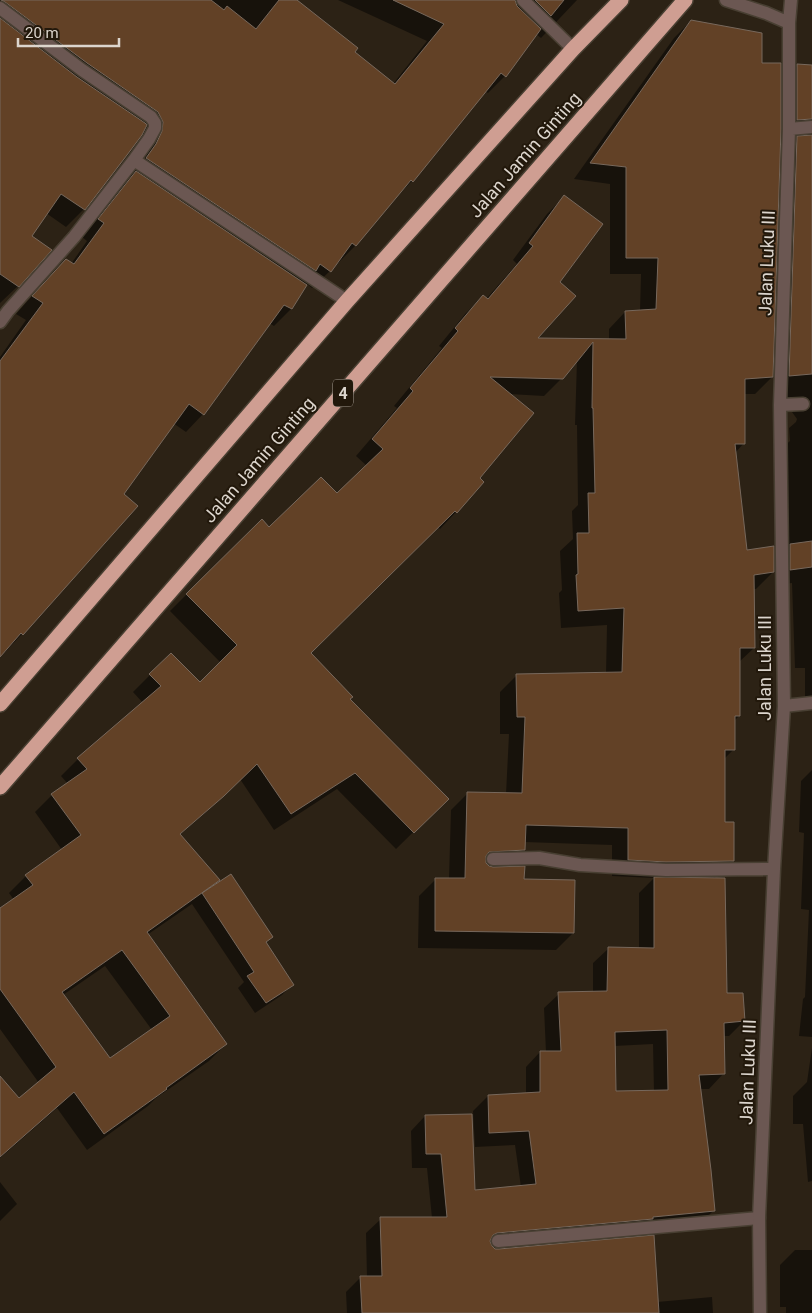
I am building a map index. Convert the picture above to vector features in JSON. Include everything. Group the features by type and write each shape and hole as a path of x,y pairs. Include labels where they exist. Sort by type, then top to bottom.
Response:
{"highway":[{"name":"Jalan Jamin Ginting","path":"0,704 347,301 573,50 621,0"},
{"name":"Jalan Jamin Ginting","path":"0,787 685,0"}],"street":[{"path":"523,0 573,50"},
{"path":"726,0 766,13 789,23"},
{"name":"Jalan Luku III","path":"760,1313 759,1218 774,869 784,706 780,406 791,0"},
{"path":"0,8 82,70 151,117 155,128 134,160 74,238 4,308 0,322"},
{"path":"789,129 812,127"},
{"path":"134,160 347,301"},
{"path":"780,406 803,404"},
{"path":"784,706 812,703"},
{"path":"493,858 539,858 580,865 666,870 774,869"},
{"path":"498,1241 759,1218"}],"building":[{"path":"1,0 211,0 224,10 227,6 256,29 279,0 297,0 358,48 355,52 395,84 444,24 393,0 515,0 517,6 541,29 506,77 501,73 413,182 411,180 356,246 352,243 331,272 320,264 316,271 146,158 162,131 163,122 158,112"},
{"path":"535,0 564,0 551,16"},
{"path":"0,18 77,77 147,125 142,135 85,210 61,194 32,236 52,250 19,287 0,274"},
{"path":"691,20 762,33 762,63 781,63 781,129 773,377 745,379 745,444 735,444 747,550 774,546 774,572 754,575 755,648 740,648 740,716 735,716 735,750 725,750 725,822 734,822 734,861 666,862 628,860 628,828 526,825 525,850 489,852 486,856 486,863 493,867 525,866 524,879 575,880 574,933 435,931 435,878 465,878 467,792 522,793 525,717 517,717 516,674 622,672 624,608 578,611 576,575 578,574 577,533 589,533 588,493 595,493 592,408 593,342 563,379 490,377 534,413 480,478 484,482 457,513 455,511 311,653 353,697 350,699 449,799 414,833 355,773 291,814 257,764 180,834 220,880 147,932 227,1044 104,1134 74,1092 0,1157 0,1076 19,1098 56,1067 0,989 0,908 33,885 25,875 81,835 51,794 87,769 77,758 161,686 149,674 171,653 200,682 237,645 186,594 262,519 269,527 321,477 337,493 383,449 372,439 413,391 410,388 458,331 455,328 483,295 488,299 533,246 529,243 564,195 603,224 560,282 576,296 538,338 626,339 625,311 656,309 658,258 626,258 626,167 590,163","holes":["122,950 170,1016 110,1058 62,992"]},
{"path":"797,64 812,65 812,119 797,120"},
{"path":"812,135 812,374 789,376 797,136"},
{"path":"136,171 307,285 292,309 284,305 204,415 189,404 124,494 138,506 23,635 21,633 0,657 0,361 43,303 32,296 66,259 74,264 104,223 98,219"},
{"path":"812,541 812,567 790,570 790,544"},
{"path":"231,874 273,937 266,942 294,985 266,1003 247,976 254,972 202,893"},
{"path":"654,877 725,878 727,993 743,993 745,1021 724,1023 725,1074 699,1075 715,1211 653,1217 653,1219 497,1233 493,1235 490,1241 495,1249 499,1249 654,1235 659,1313 362,1313 360,1276 382,1276 380,1217 447,1217 441,1154 426,1154 425,1115 472,1114 475,1190 536,1184 529,1131 489,1133 488,1095 540,1092 540,1051 561,1051 558,992 607,991 608,947 654,948","holes":["667,1030 668,1090 616,1091 615,1032"]}]}
